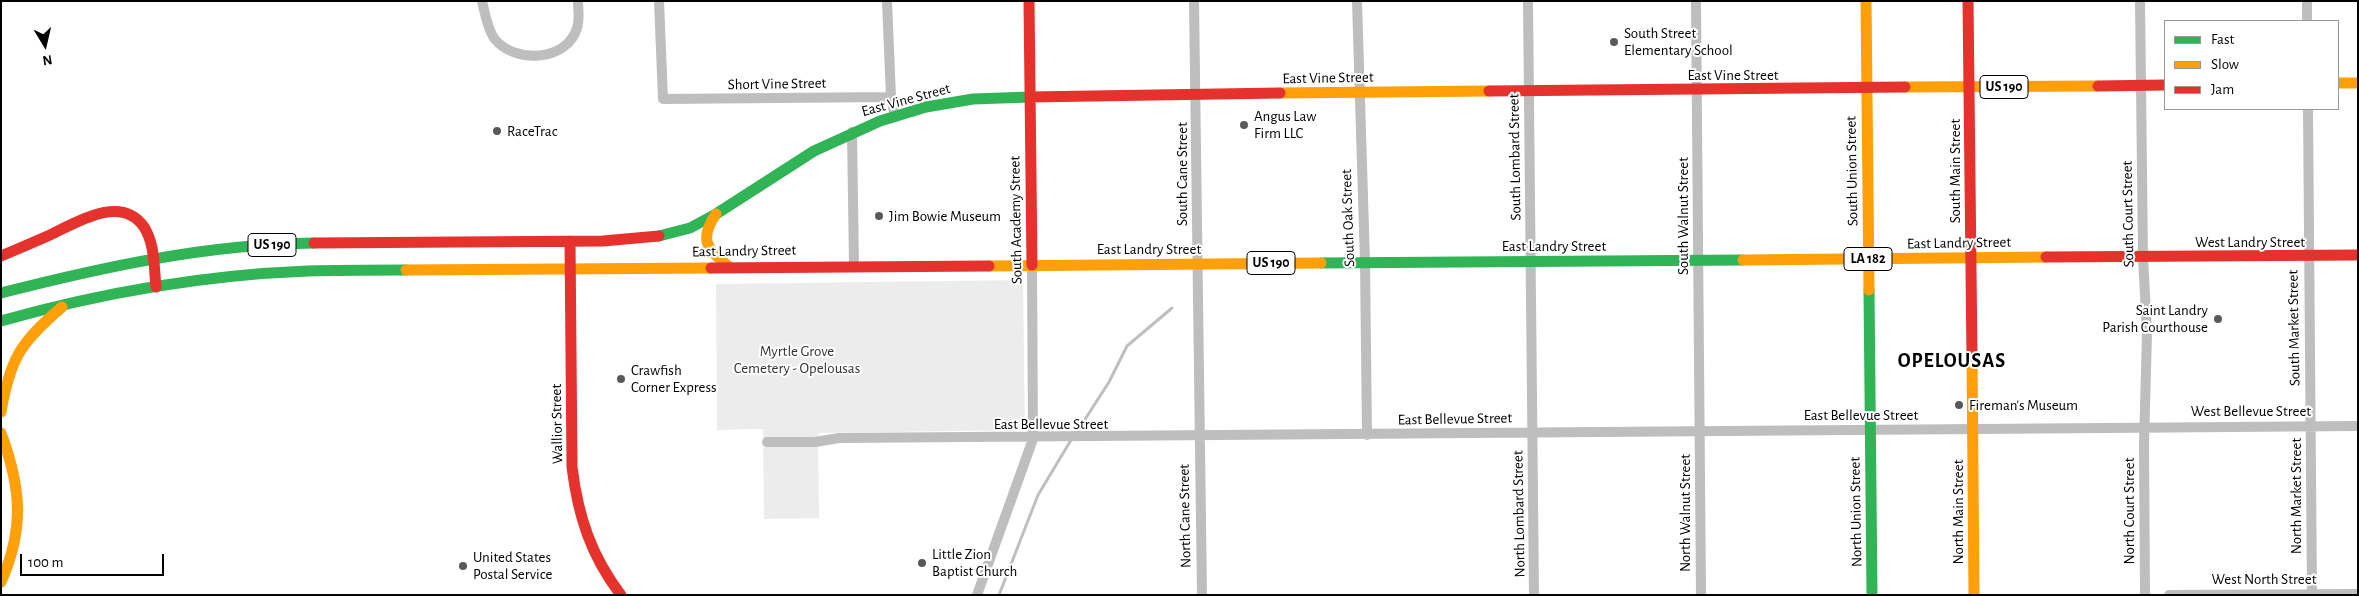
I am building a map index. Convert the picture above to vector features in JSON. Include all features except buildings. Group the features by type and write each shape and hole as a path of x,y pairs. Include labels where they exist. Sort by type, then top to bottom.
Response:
{"main road":[{"name":"South Academy Street","path":"1029,1 1032,265"},
{"name":"South Union Street","path":"1866,1 1870,430"},
{"name":"South Main Street","path":"1968,1 1973,430"},
{"path":"2339,84 2358,83"},
{"name":"East Vine Street","path":"152,259 258,246 308,243 570,241 653,238 690,228 716,214 814,151 852,132 895,117 950,102 1000,97 2141,85"},
{"name":"US 190","path":"2141,85 2164,85"},
{"path":"1,256 93,215 116,211 128,213 138,219 145,228 156,287"},
{"path":"716,214 707,226 705,240 712,253 728,266"},
{"name":"Wallior Street","path":"570,241 572,467 576,502 589,545 601,567 621,595"},
{"name":"West Landry Street","path":"2143,257 2309,257 2358,255"},
{"name":"East Landry Street","path":"156,287 258,274 308,271 728,266 2143,257"},
{"name":"US 190","path":"1,293 91,270 152,259"},
{"name":"US 190","path":"1,321 65,305 156,287"},
{"path":"1,582 14,552 20,521 18,488 3,436 1,413 10,366 20,347 37,328 65,305"},
{"name":"North Union Street","path":"1870,430 1872,595"},
{"name":"North Main Street","path":"1973,430 1974,595"}],"street":[{"path":"482,1 494,38 515,54 526,55 551,54 563,48 572,40 577,29 578,1"},
{"name":"Short Vine Street","path":"660,1 663,99 891,97"},
{"path":"887,1 891,97 895,117"},
{"name":"South Cane Street","path":"1194,1 1198,438"},
{"name":"South Oak Street","path":"1357,1 1365,262 1366,434"},
{"name":"South Lombard Street","path":"1528,1 1533,433"},
{"name":"South Walnut Street","path":"1696,1 1700,431"},
{"name":"South Court Street","path":"2140,1 2143,257 2147,333 2145,427"},
{"path":"2307,1 2307,20"},
{"name":"South Market Street","path":"2308,110 2311,426"},
{"path":"852,132 854,266"},
{"name":"South Academy Street","path":"1032,265 1033,439"},
{"name":"North Market Street","path":"2311,426 2312,594"},
{"name":"West Bellevue Street","path":"2145,427 2358,426"},
{"name":"East Bellevue Street","path":"767,442 815,442 839,438 1198,438 1366,434 2145,427"},
{"name":"North Court Street","path":"2145,427 2145,595"},
{"name":"North Walnut Street","path":"1700,431 1701,595"},
{"name":"North Lombard Street","path":"1533,433 1534,595"},
{"name":"North Cane Street","path":"1198,438 1202,595"},
{"path":"977,595 1033,439"},
{"name":"West North Street","path":"2169,595 2358,594"}],"green space":[{"name":"Myrtle Grove Cemetery - Opelousas","path":"1023,280 1025,430 818,433 819,518 764,519 763,429 717,430 716,284"}],"waterway":[{"path":"1075,435 1109,382 1127,346 1172,308"},
{"path":"999,595 1038,495 1071,440"}],"traffic: fast":[{"path":"659,236 690,228 716,214 814,151 880,121 926,107 973,99 1030,97"},
{"path":"1,293 78,274 195,252 274,244 314,243"},
{"path":"1321,263 1743,260"},
{"path":"1,321 114,294 192,281 269,273 406,270"},
{"path":"1869,290 1872,595"}],"traffic: slow":[{"path":"1866,1 1869,290"},
{"path":"2339,83 2358,83"},
{"path":"1905,87 2098,86"},
{"path":"1280,93 1489,91"},
{"path":"716,214 708,230 707,243 714,254 728,266"},
{"path":"1743,260 2046,257"},
{"path":"989,266 1321,263"},
{"path":"406,270 711,268"},
{"path":"1,412 13,364 27,341 62,307"},
{"path":"1972,358 1974,595"},
{"path":"1,433 13,471 18,508 14,544 1,582"}],"traffic: jam":[{"path":"1029,1 1032,265"},
{"path":"1968,1 1972,358"},
{"path":"2098,86 2164,85"},
{"path":"1489,91 1905,87"},
{"path":"1030,97 1280,93"},
{"path":"1,256 86,218 111,212 123,212 134,217 148,234 153,256 156,287"},
{"path":"314,243 603,241 659,236"},
{"path":"570,241 572,467 578,502 588,535 602,565 621,595"},
{"path":"2046,257 2358,255"},
{"path":"711,268 989,266"}],"place":[{"name":"South Street Elementary School","path":"1614,42"},
{"name":"Angus Law Firm LLC","path":"1244,125"},
{"name":"RaceTrac","path":"497,131"},
{"name":"Jim Bowie Museum","path":"879,216"},
{"name":"Saint Landry Parish Courthouse","path":"2218,319"},
{"name":"Crawfish Corner Express","path":"621,379"},
{"name":"Fireman's Museum","path":"1959,405"},
{"name":"Little Zion Baptist Church","path":"922,563"},
{"name":"United States Postal Service","path":"463,566"}],"district":[{"name":"OPELOUSAS","path":"1952,361"}]}
